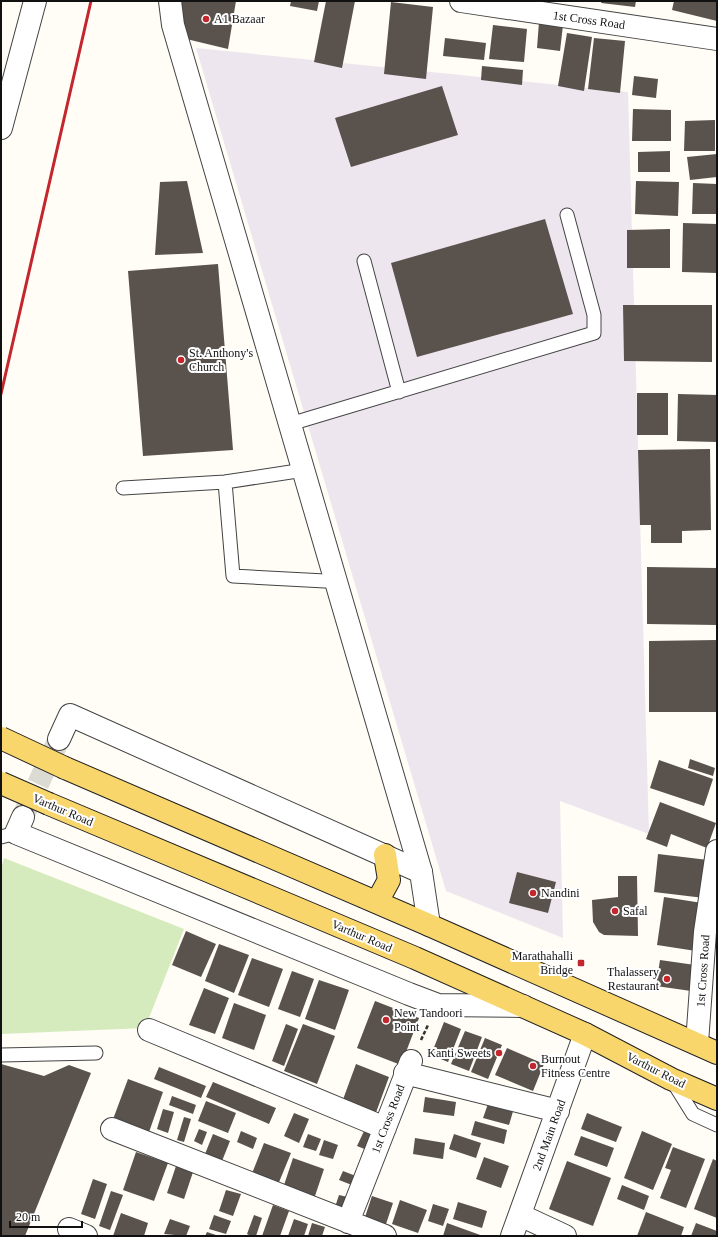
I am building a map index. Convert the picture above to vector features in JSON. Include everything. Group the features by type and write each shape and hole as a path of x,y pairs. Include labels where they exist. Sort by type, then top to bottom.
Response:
{"main road":[{"path":"1,738 65,768 429,924 717,1052"},
{"name":"Varthur Road","path":"1,783 415,958 585,1034 671,1079 717,1099"},
{"path":"377,902 389,880 385,855"}],"street":[{"path":"1,128 35,1"},
{"path":"170,1 173,26 422,872 429,924"},
{"name":"1st Cross Road","path":"461,1 717,39"},
{"path":"59,739 70,715 422,872"},
{"path":"13,829 438,1005 523,1006"},
{"name":"1st Cross Road","path":"697,1043 705,932 717,852"},
{"path":"149,1030 385,1128"},
{"name":"2nd Main Road","path":"512,1236 585,1034"},
{"name":"1st Cross Road","path":"348,1222 408,1067 558,1111"},
{"path":"112,1129 385,1236"},
{"path":"520,1215 565,1236"}],"lane":[{"path":"290,424 594,333 594,315 567,215"},
{"path":"364,261 399,392"},
{"path":"123,488 225,482 304,470"},
{"path":"225,482 234,576 325,581 336,579"},
{"path":"1,1055 96,1053"},
{"path":"671,1079 693,1114 717,1125"}],"path":[{"path":"408,1067 438,1005"}],"shaded area":[{"path":"196,48 628,92 649,834 560,801 563,938 446,891"}],"green space":[{"path":"4,858 184,929 145,1028 1,1034 1,869"}],"building":[{"name":"A1 Bazaar","path":"180,1 236,1 228,49 178,37"},
{"path":"291,1 319,1 317,11 290,6"},
{"path":"326,1 355,1 342,68 314,62"},
{"path":"602,1 636,1 635,7 601,3"},
{"path":"674,1 717,1 717,21 672,10"},
{"path":"391,2 433,7 426,79 384,74"},
{"path":"539,22 563,25 560,51 537,48"},
{"path":"493,25 527,29 524,62 489,59"},
{"path":"567,33 592,37 584,91 558,86"},
{"path":"445,38 486,43 484,60 443,56"},
{"path":"594,38 625,41 620,93 588,89"},
{"path":"482,66 523,70 522,85 481,80"},
{"path":"634,76 658,79 656,98 632,95"},
{"path":"442,86 458,135 351,167 335,118"},
{"path":"633,109 671,110 671,141 632,141"},
{"path":"715,120 715,151 684,151 685,121"},
{"path":"670,151 670,172 638,172 638,152"},
{"path":"717,154 717,177 690,180 687,157"},
{"path":"187,181 203,253 155,255 160,182"},
{"path":"636,181 679,182 678,216 635,214"},
{"path":"693,183 717,184 717,214 692,214"},
{"path":"545,219 573,314 417,357 391,263"},
{"path":"683,223 717,224 717,273 682,272"},
{"path":"670,229 670,268 627,268 627,230"},
{"name":"St. Anthony's Church","path":"218,264 233,450 143,456 128,271"},
{"path":"623,305 712,305 712,362 624,361"},
{"path":"637,393 668,393 668,435 637,435"},
{"path":"678,394 717,395 717,442 677,441"},
{"path":"710,449 711,530 682,531 682,543 651,543 651,525 640,525 638,450"},
{"path":"647,567 717,568 717,625 647,624"},
{"path":"717,640 717,712 649,712 649,641"},
{"path":"690,759 715,768 713,776 688,768"},
{"path":"659,760 713,779 704,806 650,788"},
{"path":"660,802 716,823 707,848 671,834 667,847 646,839"},
{"path":"658,854 708,860 704,898 654,892"},
{"name":"Nandini","path":"517,872 556,882 548,913 509,903"},
{"name":"Safal","path":"618,876 637,876 638,936 604,935 599,932 593,922 592,900 618,897"},
{"path":"664,897 702,903 696,951 657,945"},
{"path":"186,931 216,944 201,977 172,965"},
{"path":"219,944 249,955 234,993 205,981"},
{"path":"252,958 283,969 269,1007 238,995"},
{"path":"660,960 695,965 691,991 656,986"},
{"path":"292,971 314,979 300,1017 278,1009"},
{"path":"319,980 349,990 335,1030 305,1019"},
{"path":"204,988 229,998 215,1034 189,1025"},
{"path":"375,1001 419,1018 401,1065 357,1048"},
{"path":"234,1003 266,1015 254,1050 222,1038"},
{"path":"444,1022 461,1029 448,1062 431,1055"},
{"path":"286,1024 298,1029 284,1066 272,1061"},
{"path":"303,1024 335,1036 317,1084 284,1071"},
{"path":"465,1031 482,1037 469,1071 451,1064"},
{"path":"485,1038 502,1045 488,1079 471,1072"},
{"path":"507,1048 544,1064 533,1091 495,1075"},
{"path":"1,1064 44,1076 69,1065 91,1073 25,1236 1,1236"},
{"path":"356,1064 389,1077 374,1118 341,1105"},
{"path":"159,1067 206,1086 201,1098 154,1079"},
{"path":"128,1079 163,1092 148,1135 112,1122"},
{"path":"213,1082 276,1108 269,1124 206,1097"},
{"path":"172,1096 196,1105 193,1114 169,1105"},
{"path":"425,1097 456,1102 454,1116 423,1112"},
{"path":"206,1101 236,1113 228,1133 198,1121"},
{"path":"489,1101 514,1108 509,1125 483,1118"},
{"path":"163,1109 174,1112 168,1133 157,1129"},
{"path":"294,1113 309,1119 299,1143 284,1136"},
{"path":"587,1113 622,1127 616,1142 581,1129"},
{"path":"184,1117 191,1119 184,1142 177,1140"},
{"path":"475,1121 507,1130 504,1144 471,1135"},
{"path":"199,1129 207,1132 202,1145 194,1141"},
{"path":"365,1129 379,1135 372,1152 357,1146"},
{"path":"241,1131 257,1138 253,1149 237,1142"},
{"path":"642,1131 672,1144 653,1190 624,1178"},
{"path":"213,1134 230,1141 222,1161 205,1154"},
{"path":"308,1134 321,1139 316,1151 303,1147"},
{"path":"454,1134 481,1143 476,1158 449,1149"},
{"path":"581,1136 614,1148 607,1167 574,1155"},
{"path":"415,1138 445,1143 443,1159 413,1154"},
{"path":"324,1140 338,1145 333,1159 319,1155"},
{"path":"264,1143 291,1153 277,1187 251,1176"},
{"path":"673,1147 705,1159 686,1208 660,1198 671,1170 665,1168"},
{"path":"136,1152 168,1163 154,1201 123,1190"},
{"path":"484,1157 509,1166 501,1188 476,1179"},
{"path":"293,1158 324,1169 313,1202 282,1191"},
{"path":"713,1159 717,1161 717,1218 694,1209"},
{"path":"567,1161 611,1178 593,1226 549,1209"},
{"path":"176,1166 193,1172 184,1199 167,1193"},
{"path":"343,1171 361,1178 357,1187 339,1180"},
{"path":"93,1179 107,1184 95,1219 81,1214"},
{"path":"622,1185 649,1196 644,1210 617,1199"},
{"path":"226,1190 241,1194 233,1216 219,1211"},
{"path":"111,1191 123,1195 110,1230 99,1226"},
{"path":"339,1195 352,1198 347,1214 334,1210"},
{"path":"372,1196 393,1203 385,1227 364,1220"},
{"path":"400,1200 427,1210 418,1233 392,1224"},
{"path":"458,1202 487,1211 482,1228 453,1219"},
{"path":"433,1204 449,1209 443,1226 428,1221"},
{"path":"273,1205 289,1211 280,1236 262,1236"},
{"path":"646,1212 684,1227 681,1236 637,1236"},
{"path":"121,1213 148,1223 144,1236 113,1236"},
{"path":"214,1215 231,1221 226,1234 209,1229"},
{"path":"254,1215 262,1218 256,1236 251,1236 247,1234"},
{"path":"170,1219 190,1226 186,1236 164,1234"},
{"path":"294,1219 308,1224 304,1236 288,1236"},
{"path":"312,1223 325,1227 322,1236 308,1236"},
{"path":"447,1223 483,1236 443,1236"},
{"path":"696,1223 717,1231 717,1236 691,1236"},
{"path":"207,1232 219,1236 205,1236"}],"tunnel":[{"path":"24,814 59,739"}],"railway":[{"path":"1,394 91,1"}],"place":[{"name":"A1 Bazaar","path":"206,19"},
{"name":"St. Anthony's Church","path":"181,360"},
{"name":"Nandini","path":"533,893"},
{"name":"Safal","path":"615,911"},
{"name":"Marathahalli Bridge","path":"581,963"},
{"name":"Thalassery Restaurant","path":"667,979"},
{"name":"New Tandoori Point","path":"386,1020"},
{"name":"Kanti Sweets","path":"499,1053"},
{"name":"Burnout Fitness Centre","path":"533,1066"}]}
